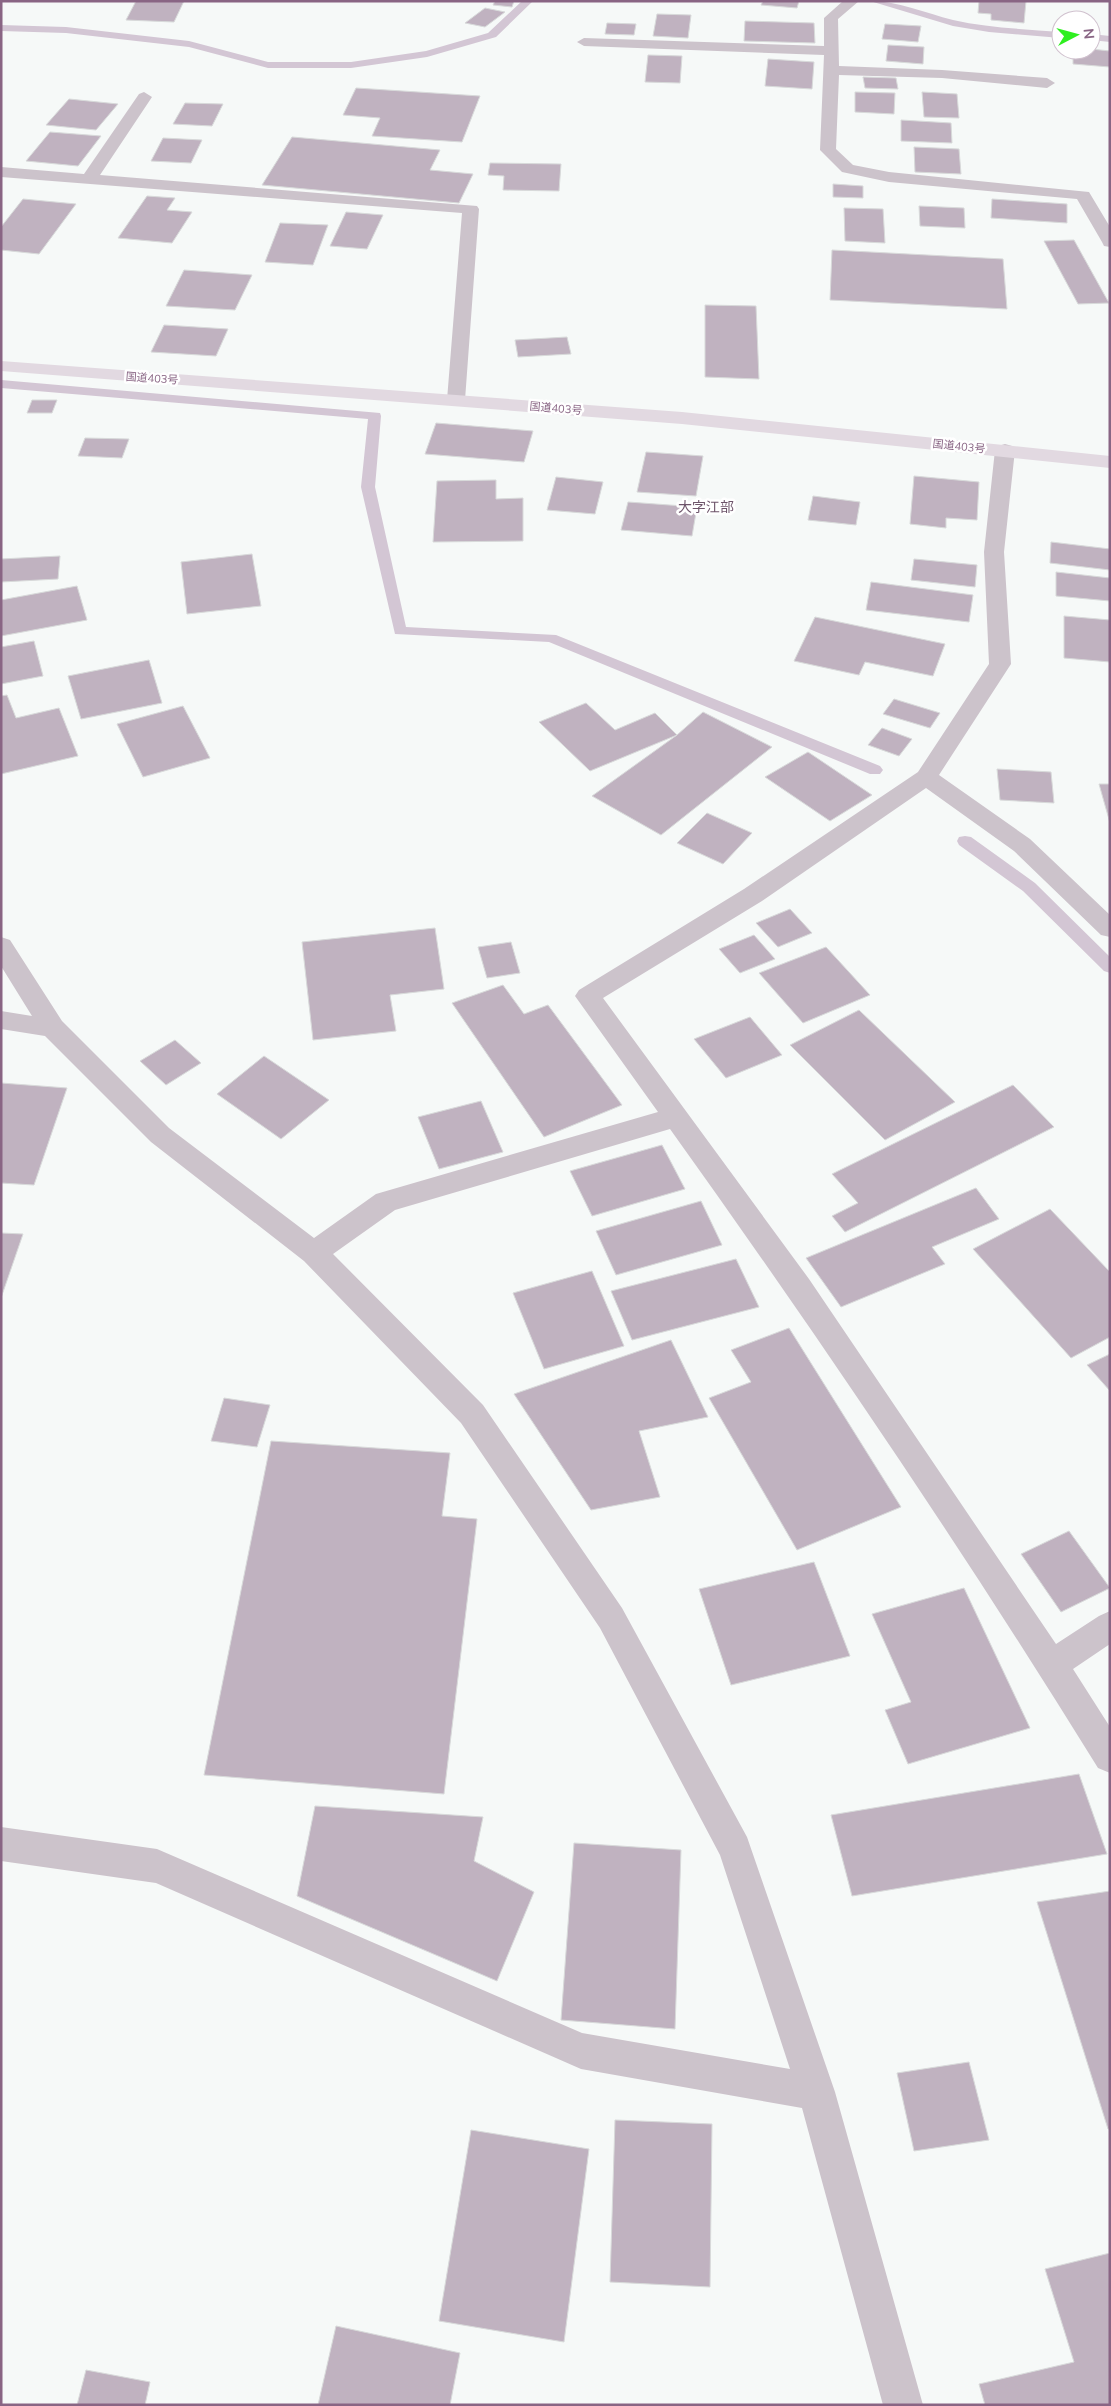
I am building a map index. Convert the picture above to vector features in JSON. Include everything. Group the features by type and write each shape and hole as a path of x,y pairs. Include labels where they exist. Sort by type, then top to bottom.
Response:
{"highway":[{"name":"国道403号","path":"1,366 682,418 1110,462"}],"street":[{"path":"846,6 831,18 832,70 828,150 848,169 889,177 1083,195 1110,242"},
{"path":"584,42 832,51"},
{"path":"832,70 942,74 1047,83"},
{"path":"88,179 144,97"},
{"path":"1,172 472,210 456,400"},
{"path":"1004,450 994,552 1000,664 926,777 753,895 588,996 799,1287 1052,1664 1110,1757"},
{"path":"926,777 1022,844 1110,929"},
{"path":"1,946 53,1028 160,1135 314,1253 472,1414 611,1618 735,1849 816,2092 903,2405"},
{"path":"1,1020 53,1028"},
{"path":"314,1253 386,1202 675,1117"},
{"path":"1052,1664 1110,1626"},
{"path":"1,1844 157,1866 581,2051 816,2092"}],"building":[{"path":"136,1 184,1 174,22 126,20"},
{"path":"495,1 514,1 512,7 493,5"},
{"path":"763,1 799,1 797,8 761,5"},
{"path":"979,1 1026,1 1024,23 991,20 991,14 978,13"},
{"path":"485,8 505,12 485,27 465,23"},
{"path":"657,14 691,15 688,38 653,36"},
{"path":"745,21 814,23 815,43 744,41"},
{"path":"607,23 636,24 634,35 605,34"},
{"path":"885,24 921,26 918,42 882,39"},
{"path":"888,45 924,47 923,64 886,61"},
{"path":"1101,50 1110,51 1110,67 1073,64 1073,60 1101,60"},
{"path":"648,55 682,56 680,83 645,82"},
{"path":"768,59 814,62 812,89 765,86"},
{"path":"863,77 896,78 898,89 865,88"},
{"path":"356,88 480,96 462,142 372,136 380,118 343,115"},
{"path":"855,92 895,93 894,114 855,112"},
{"path":"922,92 957,94 959,118 924,117"},
{"path":"69,99 118,104 96,130 46,125"},
{"path":"185,103 223,104 212,126 173,124"},
{"path":"901,120 951,123 952,143 901,141"},
{"path":"50,132 101,136 78,166 26,161"},
{"path":"292,137 440,150 430,170 473,174 459,203 262,185"},
{"path":"163,138 202,140 191,163 151,161"},
{"path":"914,147 959,149 961,174 915,172"},
{"path":"490,163 561,164 559,191 503,190 504,176 488,175"},
{"path":"833,184 863,186 863,198 833,197"},
{"path":"147,196 175,198 167,210 192,212 172,243 118,238"},
{"path":"23,199 76,204 39,254 1,250 1,227"},
{"path":"992,199 1067,204 1067,223 991,218"},
{"path":"919,206 964,208 965,228 920,226"},
{"path":"844,208 883,209 885,243 845,241"},
{"path":"346,212 383,215 367,249 330,246"},
{"path":"280,223 328,225 313,265 265,262"},
{"path":"1074,240 1109,303 1078,304 1044,241"},
{"path":"832,250 1003,259 1007,309 830,300"},
{"path":"184,270 252,275 235,310 166,306"},
{"path":"705,305 756,306 759,379 705,377"},
{"path":"164,325 228,329 216,356 151,352"},
{"path":"567,337 571,354 518,357 515,340"},
{"path":"32,400 57,400 52,413 27,413"},
{"path":"436,423 533,431 524,462 425,454"},
{"path":"85,438 129,439 122,458 78,456"},
{"path":"646,452 703,456 696,496 637,492"},
{"path":"914,476 979,482 977,520 946,518 946,528 910,524"},
{"path":"556,477 603,482 595,514 547,510"},
{"path":"496,480 496,499 523,498 523,541 433,542 437,481"},
{"path":"813,496 860,502 856,525 808,520"},
{"path":"628,502 697,507 692,536 621,530"},
{"path":"1051,542 1110,549 1110,570 1050,563"},
{"path":"252,554 261,606 187,614 181,562"},
{"path":"60,556 58,579 1,582 1,559"},
{"path":"914,559 977,565 975,587 911,580"},
{"path":"1056,572 1110,578 1110,601 1056,596"},
{"path":"871,582 973,595 969,622 866,610"},
{"path":"77,586 87,620 1,636 1,600"},
{"path":"1064,616 1110,620 1110,662 1064,658"},
{"path":"815,617 945,644 933,676 865,662 859,675 794,661"},
{"path":"34,641 43,676 1,684 1,647"},
{"path":"149,660 162,703 81,719 68,676"},
{"path":"7,695 16,718 59,708 78,756 1,774 1,696"},
{"path":"894,699 940,713 930,728 883,714"},
{"path":"586,703 615,730 655,713 677,735 590,771 539,722"},
{"path":"183,706 210,758 143,777 117,724"},
{"path":"703,712 772,747 661,835 592,796 677,735"},
{"path":"882,728 912,739 899,756 868,745"},
{"path":"808,752 872,795 830,821 765,777"},
{"path":"997,769 1051,772 1054,803 1000,800"},
{"path":"1099,784 1110,784 1110,823"},
{"path":"707,813 752,833 723,864 677,843"},
{"path":"790,909 812,933 778,947 756,923"},
{"path":"435,928 444,989 390,995 396,1031 313,1040 302,942"},
{"path":"754,935 775,959 740,973 719,949"},
{"path":"511,942 520,973 487,978 478,947"},
{"path":"826,947 870,995 803,1023 759,973"},
{"path":"503,985 524,1014 548,1005 622,1105 544,1137 452,1003"},
{"path":"859,1010 955,1102 885,1140 790,1045"},
{"path":"750,1017 782,1055 726,1078 694,1039"},
{"path":"175,1040 201,1063 166,1085 140,1061"},
{"path":"264,1056 329,1100 281,1139 217,1094"},
{"path":"1,1083 67,1088 34,1185 1,1183"},
{"path":"1013,1085 1054,1127 845,1232 832,1216 858,1203 832,1174"},
{"path":"481,1101 503,1152 439,1169 418,1117"},
{"path":"662,1145 685,1189 592,1216 570,1171"},
{"path":"976,1188 999,1219 932,1247 945,1264 841,1307 806,1258"},
{"path":"701,1201 722,1245 616,1275 596,1231"},
{"path":"1050,1209 1110,1272 1110,1337 1071,1358 973,1249"},
{"path":"1,1233 23,1234 1,1298"},
{"path":"736,1259 759,1307 632,1340 611,1291"},
{"path":"592,1271 624,1346 544,1369 513,1293"},
{"path":"789,1328 901,1507 797,1550 709,1398 751,1382 731,1350"},
{"path":"671,1340 708,1417 639,1431 660,1497 591,1510 514,1394"},
{"path":"1110,1354 1110,1391 1087,1365"},
{"path":"224,1398 270,1405 257,1447 211,1441"},
{"path":"271,1441 450,1453 442,1516 477,1519 444,1794 204,1775"},
{"path":"1069,1531 1110,1588 1061,1612 1021,1554"},
{"path":"814,1562 850,1656 731,1685 699,1589"},
{"path":"964,1588 1030,1728 908,1764 885,1710 911,1702 872,1614"},
{"path":"1079,1774 1107,1854 852,1896 831,1815"},
{"path":"315,1806 483,1817 474,1861 534,1892 497,1981 297,1896"},
{"path":"574,1843 681,1850 675,2029 561,2020"},
{"path":"1110,1891 1110,2129 1108,2129 1037,1902"},
{"path":"969,2062 989,2140 914,2151 897,2073"},
{"path":"615,2120 712,2124 710,2287 610,2282"},
{"path":"471,2130 589,2149 564,2342 439,2321"},
{"path":"1110,2253 1110,2405 985,2405 979,2384 1074,2362 1045,2269"},
{"path":"336,2326 460,2353 450,2405 318,2405"},
{"path":"86,2370 150,2382 145,2405 77,2405"}],"waterway":[{"path":"1,28 66,30 189,44 268,65 351,65 427,54 492,35 528,1"},
{"path":"875,1 953,23 989,29 1051,34"},
{"path":"1101,38 1110,39"},
{"path":"1,384 375,416 368,487 400,631 551,638 875,770"},
{"path":"965,841 1029,887 1110,967"}],"district":[{"name":"大字江部","path":"706,507"}]}
